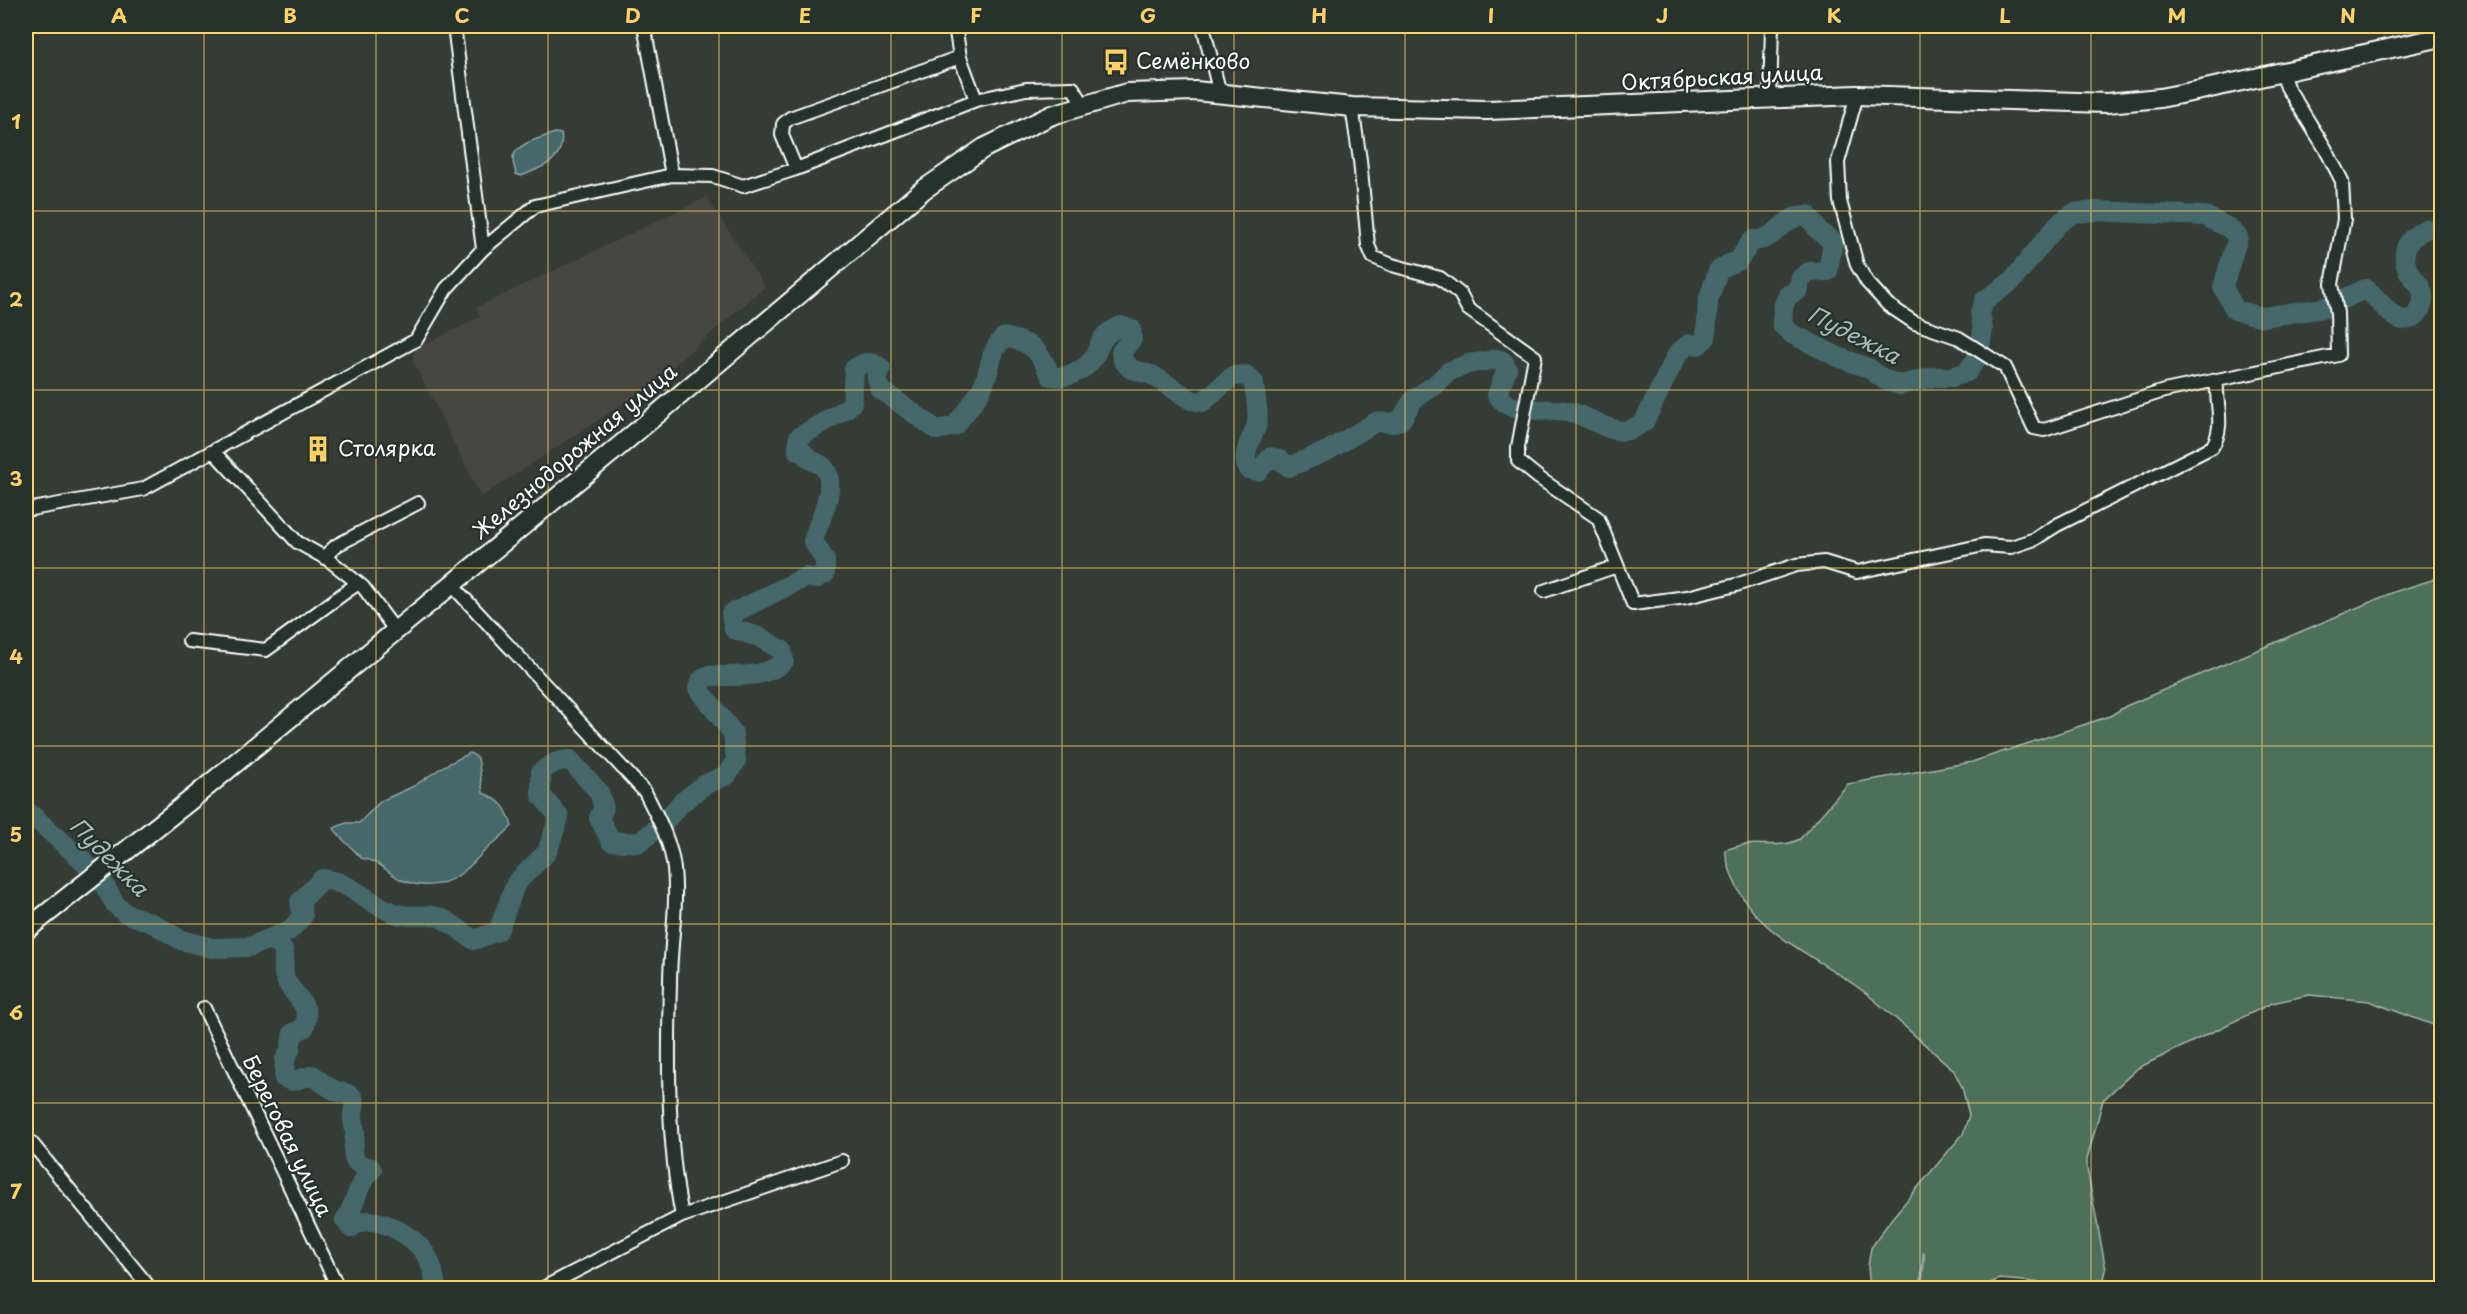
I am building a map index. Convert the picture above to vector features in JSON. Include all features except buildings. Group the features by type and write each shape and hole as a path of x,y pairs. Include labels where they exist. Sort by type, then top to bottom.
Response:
{"street":[{"path":"454,26 483,249"},
{"path":"644,26 672,175"},
{"path":"955,26 960,57 976,100"},
{"path":"1203,26 1220,94"},
{"path":"1770,100 1772,26"},
{"name":"Октябрьская улица","path":"1084,105 1127,93 1195,91 1352,107 1487,110 1857,95 2107,103 2160,98 2282,74 2442,37"},
{"path":"796,169 782,135 783,124 790,118 960,57"},
{"path":"1857,95 1838,162 1840,201 1857,265 1868,282 1888,304 1915,323 1959,338 2005,367 2034,428 2044,430 2164,391 2338,355 2337,313 2332,294 2333,273 2344,219 2342,181 2325,148 2287,87 2282,74"},
{"path":"26,510 143,489 416,340 446,289 483,249 535,206 672,175 713,176 743,186 796,169 976,100 1026,89 1073,88 1084,105"},
{"name":"Железнодорожная улица","path":"26,930 193,798 626,441 923,190 984,148 1052,115 1084,105"},
{"path":"1352,107 1360,160 1368,245 1373,257 1440,279 1460,294 1468,309 1535,357 1523,418 1518,461 1598,518 1633,604 1687,597 1796,565 1824,562 1857,572 1984,545 2011,547 2035,539 2057,525 2212,447 2218,438 2220,419 2216,392 2217,380"},
{"path":"213,451 297,542 324,557 358,583 395,630"},
{"path":"324,557 337,545 418,503"},
{"path":"1544,591 1617,566"},
{"path":"189,641 266,650 358,583"},
{"path":"451,584 645,792 665,834 674,868 670,1072 675,1181 682,1216"},
{"name":"Береговая улица","path":"204,1008 330,1285"},
{"path":"30,1141 150,1288"},
{"path":"543,1288 682,1216 842,1161"}],"shaded area":[{"path":"2176,26 2306,26 2177,33"},
{"path":"707,197 765,287 649,387 481,497 412,359 417,348 480,317 475,308"}],"green space":[{"path":"2441,577 2441,1028 2369,1001 2309,995 2272,1003 2138,1068 2103,1100 2087,1159 2087,1169 2106,1270 2104,1279 2070,1285 2000,1279 1978,1288 1870,1288 1868,1266 1871,1248 1892,1218 1963,1134 1969,1115 1962,1087 1953,1069 1867,994 1800,950 1761,920 1745,901 1733,878 1725,850 1750,844 1786,844 1800,839 1848,784 1972,762 2110,716 2126,706 2394,592"}],"water":[{"path":"555,133 561,134 560,151 556,157 536,170 521,176 516,174 513,159 518,149"},
{"path":"470,753 478,758 483,793 502,805 512,826 466,869 450,880 423,885 402,880 374,862 361,858 334,828 346,823 359,823 381,801 414,786 444,766"}],"waterway":[{"name":"Пудежка","path":"26,810 80,858 102,881 115,904 125,913 154,924 181,940 212,948 249,947 289,931 303,916 300,902 322,879 342,884 397,914 439,917 474,940 498,931 516,883 547,852 559,817 541,795 541,772 548,767 570,760 599,792 604,808 599,818 611,841 639,843 666,820 681,803 704,785 727,775 736,761 733,733 698,688 707,676 758,674 784,661 782,650 759,637 734,629 731,614 806,577 815,579 825,574 825,560 813,541 826,505 828,477 823,466 798,451 799,437 846,409 852,403 854,369 864,363 871,363 881,368 877,379 880,389 937,430 955,426 972,404 983,387 996,347 1004,337 1029,345 1039,354 1051,376 1057,377 1075,373 1085,367 1090,363 1105,336 1121,326 1131,329 1132,339 1121,352 1123,360 1131,369 1152,375 1191,400 1203,402 1233,376 1246,375 1254,383 1257,422 1248,448 1246,464 1248,469 1258,471 1271,457 1289,467 1327,451 1376,422 1392,423 1401,420 1413,400 1436,384 1448,372 1468,364 1498,359 1504,362 1507,369 1497,395 1503,402 1519,408 1566,411 1616,430 1626,431 1634,428 1644,422 1678,353 1689,344 1698,345 1706,338 1708,301 1718,271 1738,261 1752,240 1767,237 1799,216 1808,215 1818,230 1833,242 1828,271 1809,272 1801,278 1797,291 1788,295 1783,307 1782,325 1792,334 1838,357 1868,368 1885,380 1900,385 1933,377 1952,377 1967,372 1978,357 1983,330 1980,313 1984,301 2012,281 2058,224 2074,213 2096,211 2205,216 2229,228 2238,237 2223,287 2235,310 2263,317 2324,308 2365,289 2396,317 2403,320 2414,317 2421,307 2423,294 2405,263 2405,250 2410,240 2426,229"},
{"path":"269,939 281,947 284,956 285,978 301,1001 306,1013 304,1028 293,1033 290,1050 285,1059 284,1078 292,1081 313,1075 338,1092 349,1094 354,1100 355,1159 362,1166 370,1167 372,1170 363,1181 345,1220 351,1228 368,1221 379,1222 410,1238 429,1260 436,1288"},
{"path":"1921,1288 1924,1253"}],"place":[{"name":"Семёнково","path":"1116,62"},
{"name":"Столярка","path":"318,449"}]}
